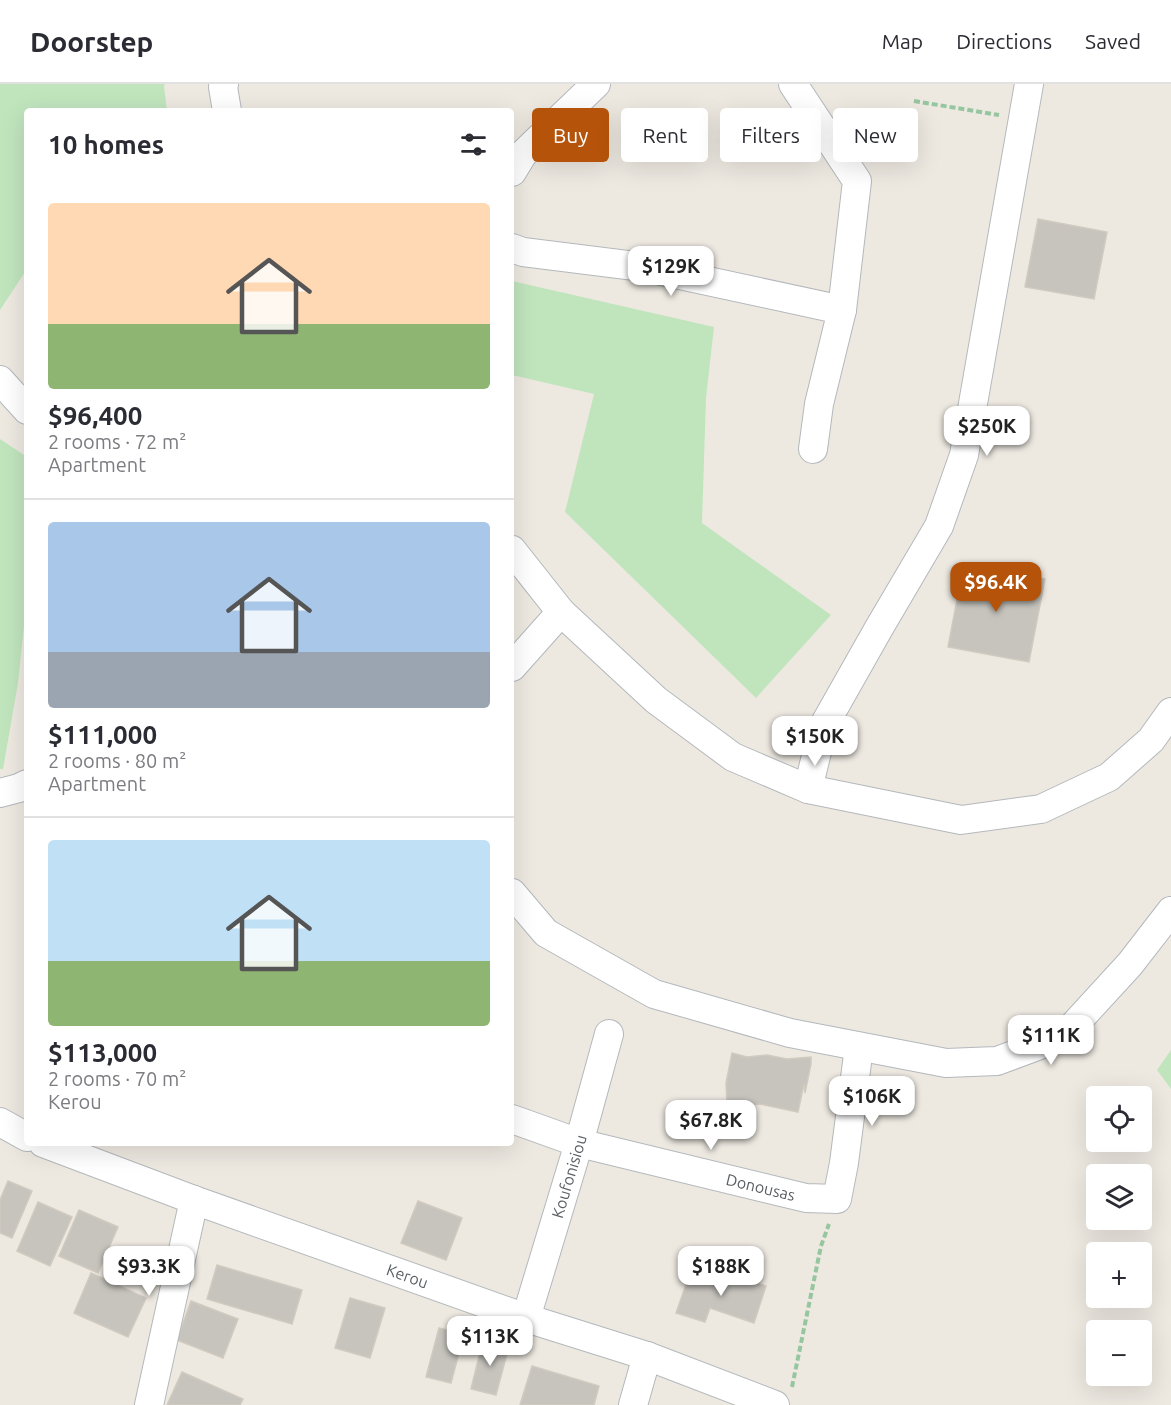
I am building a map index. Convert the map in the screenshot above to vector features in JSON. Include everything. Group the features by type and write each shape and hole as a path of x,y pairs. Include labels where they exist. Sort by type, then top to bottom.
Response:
{"street":[{"path":"224,84 226,108"},
{"path":"514,169 524,154 596,84"},
{"path":"794,84 857,181 842,310 819,404 813,449"},
{"path":"808,789 823,728 939,526 964,455 1029,84"},
{"path":"514,249 523,252 643,267 842,310"},
{"path":"0,380 24,407"},
{"path":"514,553 561,612 656,700 733,757 808,789 961,820 1041,809 1109,777 1151,740 1171,712"},
{"path":"514,665 561,612"},
{"path":"0,793 24,786"},
{"path":"514,895 546,933 654,994 790,1033 946,1063 997,1061 1064,1036 1130,963 1171,911"},
{"name":"Koufonisiou","path":"526,1318 609,1034"},
{"path":"837,1199 859,1047"},
{"name":"Donousas","path":"514,1120 579,1143 806,1198 837,1199"},
{"path":"0,1122 24,1135"},
{"name":"Kerou","path":"51,1146 526,1318 783,1399"},
{"path":"149,1405 195,1200"},
{"path":"633,1405 647,1356"}],"path":[{"path":"914,101 1023,119"},
{"path":"783,1399 821,1246 837,1199"}],"green space":[{"path":"0,84 165,84 167,108 24,108 24,274 0,310"},
{"path":"514,281 714,327 706,398 702,523 831,615 756,698 565,512 594,394 514,375"},
{"path":"0,439 24,455 24,625 18,683 3,769 0,769"},
{"path":"1171,1050 1171,1089 1157,1070"}],"building":[{"path":"1038,219 1107,232 1094,299 1025,287"},
{"path":"964,563 1045,579 1029,662 948,647"},
{"path":"732,1053 747,1057 767,1055 787,1059 811,1057 805,1093 804,1084 798,1112 739,1101 727,1103 726,1083"},
{"path":"8,1181 32,1191 12,1238 0,1233 0,1200"},
{"path":"418,1201 462,1218 446,1260 401,1243"},
{"path":"38,1202 72,1217 50,1266 17,1251"},
{"path":"79,1210 118,1227 98,1273 59,1256"},
{"path":"217,1265 302,1290 292,1324 207,1299"},
{"path":"719,1270 766,1286 754,1323 710,1308 705,1322 676,1313 690,1273 715,1282"},
{"path":"91,1273 146,1298 128,1337 74,1313"},
{"path":"350,1298 385,1308 370,1358 335,1348"},
{"path":"191,1301 238,1319 223,1358 177,1340"},
{"path":"439,1328 464,1334 451,1383 426,1377"},
{"path":"483,1340 509,1346 496,1395 471,1389"},
{"path":"532,1366 599,1386 594,1405 520,1405"},
{"path":"182,1372 243,1399 240,1405 167,1405"}]}
